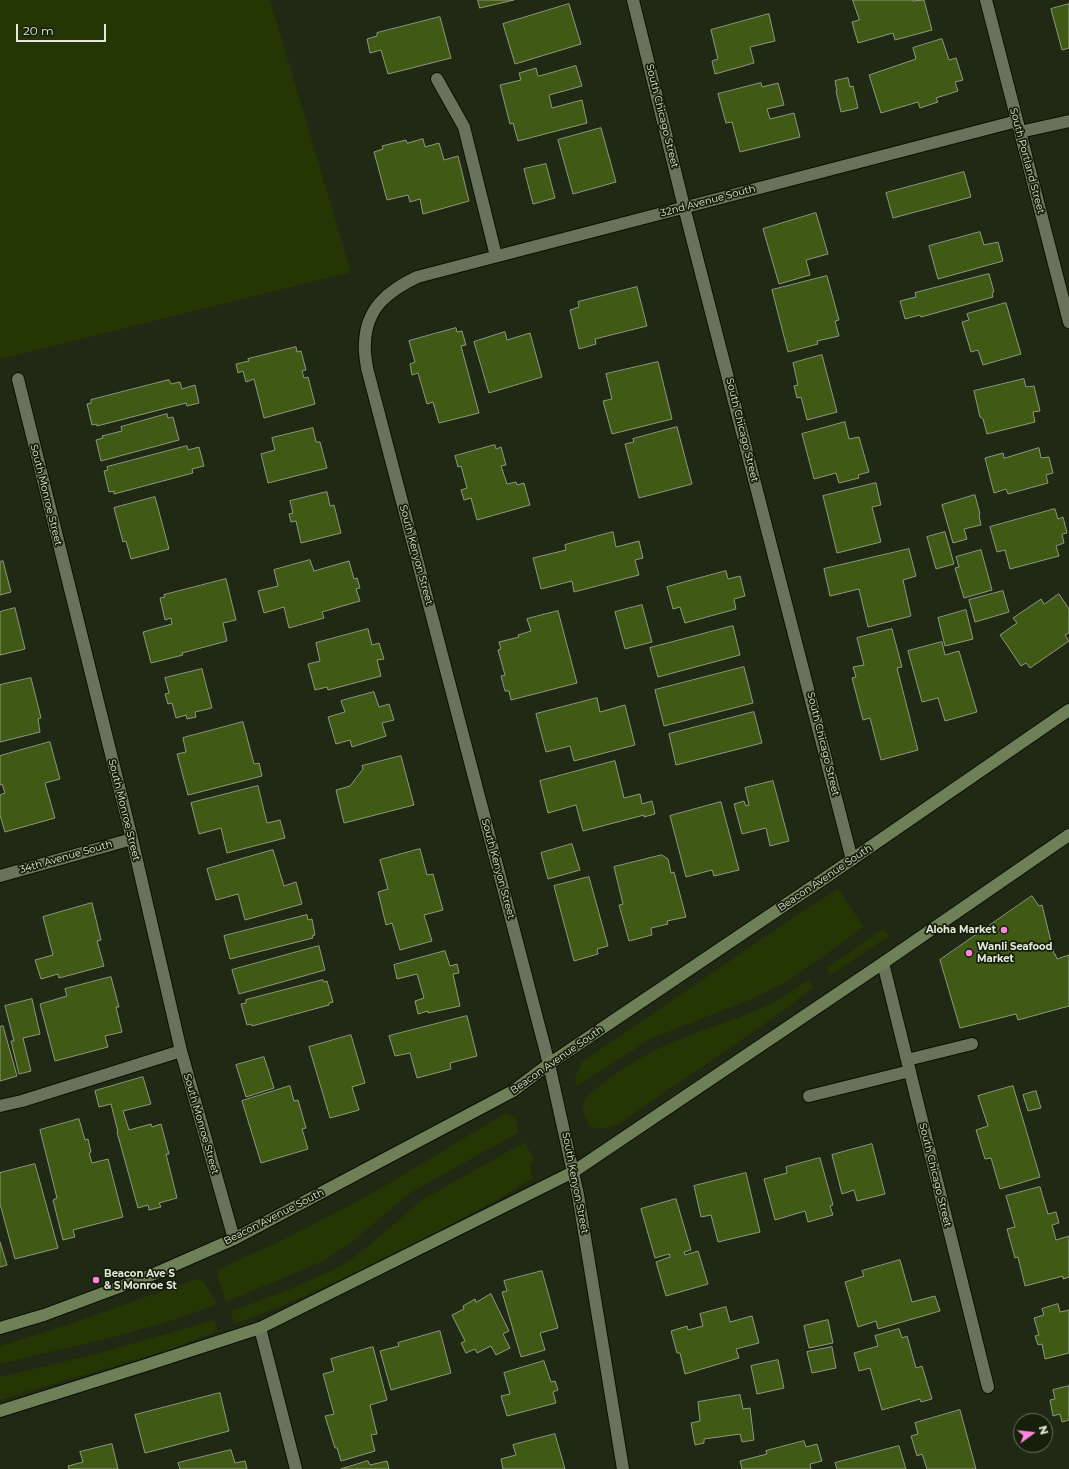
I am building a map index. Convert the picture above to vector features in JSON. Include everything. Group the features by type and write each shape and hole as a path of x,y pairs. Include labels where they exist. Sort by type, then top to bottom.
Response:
{"main road":[{"name":"Beacon Avenue South","path":"0,1328 44,1315 154,1274 234,1239 513,1091 549,1064 852,860 1069,710"},
{"path":"0,1411 260,1328 573,1172 883,963 1069,835"}],"street":[{"name":"South Chicago Street","path":"633,0 684,207 852,860"},
{"name":"South Portland Street","path":"986,0 1069,322"},
{"path":"437,79 464,127 496,256"},
{"name":"32nd Avenue South","path":"400,285 417,277 684,207 1018,127 1069,121"},
{"name":"South Kenyon Street","path":"400,285 386,295 375,308 368,322 365,343 367,368 549,1064 578,1195 623,1469"},
{"name":"South Monroe Street","path":"18,379 132,839 180,1051 234,1239"},
{"name":"34th Avenue South","path":"0,876 132,839"},
{"name":"South Chicago Street","path":"883,963 988,1387"},
{"path":"809,1096 908,1066 972,1044"},
{"path":"0,1106 180,1051"},
{"path":"260,1328 296,1469"}],"green space":[{"path":"0,0 270,0 351,272 0,359"},
{"path":"838,889 864,927 788,981 749,1000 650,1039 577,1086 575,1078 582,1062 794,917"},
{"path":"884,928 889,936 830,975 827,968"},
{"path":"810,979 813,988 776,1016 617,1125 599,1128 593,1127 588,1123 583,1107 585,1100 593,1091 621,1070 673,1042 743,1016 772,1003"},
{"path":"506,1113 515,1118 519,1132 410,1193 348,1245 321,1262 226,1302 217,1270 285,1239 373,1193"},
{"path":"525,1142 534,1160 530,1164 533,1179 452,1224 370,1266 294,1301 234,1324 231,1311 286,1291 339,1267 359,1254 422,1200"},
{"path":"196,1279 204,1282 217,1304 137,1331 0,1364 0,1346 67,1325"},
{"path":"214,1320 218,1331 168,1350 0,1400 0,1377 107,1351"}],"building":[{"path":"478,0 514,0 480,8"},
{"path":"853,0 924,0 932,30 895,40 893,33 858,43 852,22 859,20"},
{"path":"569,4 581,44 515,64 503,24"},
{"path":"1069,4 1069,48 1062,50 1051,9"},
{"path":"769,14 775,41 750,47 754,63 715,74 712,61 718,59 711,30"},
{"path":"440,17 451,58 388,74 381,50 370,53 367,39 377,36 377,33"},
{"path":"942,39 949,60 956,58 963,80 955,82 958,91 936,98 938,102 920,108 918,102 881,113 869,75 916,59 913,48"},
{"path":"576,66 582,86 549,95 552,108 582,100 587,123 518,141 513,123 510,124 500,85 521,80 519,73 536,68 538,76"},
{"path":"848,78 850,87 853,86 858,108 841,112 835,81"},
{"path":"761,83 762,87 778,83 784,105 767,109 770,119 794,113 800,137 740,152 732,122 726,123 718,94"},
{"path":"601,128 616,182 573,194 558,140"},
{"path":"423,139 425,147 439,143 444,160 458,156 469,201 423,214 420,199 410,202 408,195 387,200 374,152 383,149 382,146 406,140 407,143"},
{"path":"546,164 555,198 533,204 524,169"},
{"path":"964,172 971,197 893,218 886,193"},
{"path":"816,213 828,254 806,260 810,275 779,284 763,229"},
{"path":"980,232 984,245 998,242 1003,261 938,279 929,246"},
{"path":"989,274 994,292 992,293 993,297 921,317 920,315 905,319 900,301 916,297 915,293"},
{"path":"827,276 839,320 835,321 839,336 817,341 818,344 788,352 772,290"},
{"path":"637,287 647,326 595,339 596,344 579,349 570,310 579,307 578,302"},
{"path":"1006,303 1021,354 983,365 978,350 971,352 962,322 969,320 967,314"},
{"path":"456,328 457,332 462,331 466,345 461,346 479,413 439,423 433,402 427,404 418,373 412,375 410,364 415,362 409,341"},
{"path":"505,332 507,340 530,333 542,377 489,393 474,342"},
{"path":"296,347 297,352 301,351 306,370 302,371 304,378 308,377 315,404 264,418 254,379 246,382 243,371 238,373 236,364 249,361 248,359"},
{"path":"822,355 837,412 807,420 801,397 797,398 794,386 798,385 793,363"},
{"path":"658,362 672,419 612,434 603,401 612,399 606,374"},
{"path":"1024,379 1026,387 1034,386 1040,411 1033,412 1035,422 987,434 983,419 980,417 974,391"},
{"path":"169,380 171,384 180,382 182,389 195,385 199,403 187,406 186,403 97,426 97,424 92,425 87,404 91,403 91,400"},
{"path":"167,414 168,418 173,417 179,440 101,461 96,440 103,438 102,436 122,431 121,427"},
{"path":"845,422 849,439 859,437 869,472 858,475 859,478 839,483 836,473 814,479 802,434"},
{"path":"677,427 692,484 639,498 625,444 634,442 633,439"},
{"path":"313,428 316,442 320,442 327,468 268,483 261,454 275,450 272,438"},
{"path":"495,445 496,449 501,447 506,465 501,466 507,484 516,482 517,485 524,483 530,505 477,520 471,498 464,500 461,490 467,488 461,466 458,467 455,456"},
{"path":"187,446 188,450 199,447 204,466 192,469 193,473 114,494 114,491 109,492 104,471 108,470 107,467"},
{"path":"1039,448 1041,458 1049,457 1053,473 1046,475 1048,483 1008,494 1006,489 994,493 985,458 1003,453 1004,458"},
{"path":"876,483 881,505 872,507 881,542 837,553 823,496"},
{"path":"327,492 330,506 334,505 341,533 301,543 296,521 291,522 289,514 293,513 290,501"},
{"path":"975,495 981,525 964,529 967,539 953,543 942,505"},
{"path":"155,497 169,549 131,559 126,541 123,542 114,508"},
{"path":"1055,509 1058,519 1063,517 1067,533 1062,534 1064,543 1056,546 1059,556 1010,569 1005,550 997,552 990,527"},
{"path":"613,532 616,547 639,541 643,558 635,560 639,575 574,592 572,581 541,589 533,558 566,550 565,545"},
{"path":"945,532 954,564 936,569 927,537"},
{"path":"909,549 916,576 903,580 911,616 868,627 859,589 830,596 824,569"},
{"path":"981,550 992,590 964,598 955,568 959,567 956,557"},
{"path":"310,560 314,571 349,561 354,579 357,578 360,588 356,589 360,601 322,612 324,618 289,628 284,607 264,613 258,591 278,586 274,570"},
{"path":"3,561 11,592 0,595 0,562"},
{"path":"726,571 728,579 740,576 745,596 734,599 736,609 685,623 680,607 673,609 667,587"},
{"path":"226,579 236,620 223,623 227,641 182,653 183,655 151,663 143,632 172,624 171,618 165,620 160,598 165,597 164,595"},
{"path":"1003,591 1009,612 975,622 969,600"},
{"path":"1059,594 1069,609 1069,633 1065,635 1069,641 1030,668 1026,663 1021,666 1000,635 1017,623 1013,618 1041,599 1044,604"},
{"path":"642,605 652,642 625,649 615,612"},
{"path":"15,608 25,649 0,655 0,612"},
{"path":"966,610 973,639 945,646 938,618"},
{"path":"558,611 577,683 511,700 509,691 505,691 501,676 505,675 498,650 501,649 499,642 519,637 518,635 531,631 527,619"},
{"path":"733,626 740,655 658,677 650,648"},
{"path":"368,629 372,645 379,643 384,659 377,660 381,676 328,690 327,687 315,690 308,664 320,661 316,643"},
{"path":"892,629 902,667 897,668 918,750 881,760 870,718 863,720 852,678 856,677 853,667 864,665 857,638"},
{"path":"942,642 945,655 959,651 977,712 945,721 938,698 922,702 908,651"},
{"path":"744,667 753,703 664,726 655,690"},
{"path":"202,669 212,708 195,712 196,717 187,719 186,715 176,718 172,703 168,704 165,694 169,693 165,678"},
{"path":"31,678 41,718 38,719 40,732 0,742 0,685"},
{"path":"374,692 379,707 389,704 394,720 382,723 386,736 352,747 350,740 336,744 328,717 345,712 341,701"},
{"path":"597,698 600,712 625,705 635,745 574,761 570,746 546,752 536,714"},
{"path":"754,712 762,743 676,765 669,734"},
{"path":"243,722 254,764 259,763 262,776 188,795 177,754 186,752 183,738"},
{"path":"50,742 60,779 45,783 55,818 5,832 0,815 0,795 5,793 2,784 0,785 0,756"},
{"path":"401,756 414,805 344,823 336,790 350,786 363,769 362,766"},
{"path":"615,761 624,798 640,794 642,804 652,801 655,814 644,817 644,815 583,831 576,805 548,813 540,781"},
{"path":"773,781 789,841 770,846 766,828 742,834 734,804 744,801 746,806 749,805 745,788"},
{"path":"258,786 267,823 280,820 285,838 227,853 221,828 199,834 191,803"},
{"path":"721,802 739,870 714,876 712,870 686,877 670,816"},
{"path":"572,844 580,870 548,879 541,853"},
{"path":"420,849 427,875 433,874 443,910 424,915 432,941 400,950 392,923 386,925 378,892 388,889 380,860"},
{"path":"273,850 284,886 296,882 302,904 245,920 238,894 216,900 207,869"},
{"path":"662,855 668,859 671,873 674,872 686,917 667,921 668,924 651,928 652,935 629,941 619,905 623,904 614,867"},
{"path":"589,877 608,946 597,949 598,954 574,961 554,886"},
{"path":"1032,896 1039,906 1042,905 1054,954 1057,959 1069,955 1069,1006 1018,1020 1016,1014 960,1028 940,960"},
{"path":"92,903 101,940 97,941 104,966 59,978 58,974 41,979 35,960 53,955 43,917"},
{"path":"307,915 308,920 312,919 315,935 312,936 313,938 230,959 224,936"},
{"path":"319,946 325,970 239,994 232,970"},
{"path":"445,951 450,966 457,964 459,973 453,974 460,1006 418,1014 415,1001 424,998 417,974 397,979 394,965"},
{"path":"111,977 119,1007 116,1007 122,1032 105,1036 108,1047 55,1061 40,1004 67,996 65,989"},
{"path":"323,980 324,982 327,981 333,1002 329,1003 329,1005 252,1026 251,1024 247,1025 241,1004 246,1003 246,1000"},
{"path":"32,999 40,1034 23,1038 31,1071 19,1074 11,1041 14,1041 5,1006"},
{"path":"467,1016 477,1056 450,1063 451,1069 417,1078 410,1053 395,1056 389,1036"},
{"path":"3,1026 17,1076 0,1081 0,1027"},
{"path":"351,1035 365,1083 352,1087 359,1110 330,1118 309,1047"},
{"path":"264,1057 274,1088 246,1097 236,1065"},
{"path":"143,1077 151,1104 123,1111 129,1130 151,1124 152,1127 161,1124 169,1154 166,1154 177,1198 159,1203 161,1207 149,1210 148,1205 138,1208 117,1132 111,1104 99,1107 95,1091"},
{"path":"290,1086 294,1101 298,1100 306,1128 302,1129 308,1149 261,1163 242,1101"},
{"path":"1013,1086 1040,1177 1000,1189 991,1158 985,1159 976,1130 988,1126 978,1096"},
{"path":"1036,1091 1041,1108 1028,1111 1023,1095"},
{"path":"79,1119 85,1140 88,1139 91,1152 89,1153 92,1163 108,1159 123,1217 73,1230 75,1237 63,1240 53,1200 57,1198 40,1130"},
{"path":"872,1144 885,1194 857,1201 854,1190 842,1194 832,1155"},
{"path":"820,1158 833,1205 830,1206 833,1215 808,1222 805,1211 775,1220 764,1179 787,1173 786,1167"},
{"path":"35,1164 58,1248 15,1259 0,1204 0,1173"},
{"path":"746,1173 760,1232 718,1242 711,1215 701,1217 694,1186"},
{"path":"1040,1187 1048,1214 1056,1212 1059,1223 1052,1225 1056,1240 1069,1236 1069,1277 1063,1279 1063,1276 1025,1286 1018,1257 1015,1258 1007,1229 1015,1227 1006,1196"},
{"path":"676,1199 691,1250 684,1252 685,1255 698,1251 708,1284 666,1296 656,1262 670,1257 669,1254 655,1258 641,1209"},
{"path":"0,1242 7,1265 0,1267"},
{"path":"900,1260 912,1302 935,1296 940,1311 878,1329 876,1321 858,1327 845,1282 864,1276 862,1271"},
{"path":"542,1271 558,1328 540,1333 545,1350 521,1357 502,1292 507,1291 504,1281"},
{"path":"491,1294 509,1331 503,1334 510,1348 496,1355 491,1346 477,1353 475,1349 466,1353 461,1343 465,1341 452,1315 464,1309 463,1306 475,1299 476,1302"},
{"path":"1058,1304 1060,1312 1069,1310 1069,1353 1045,1359 1042,1344 1038,1345 1035,1336 1039,1335 1034,1318 1044,1315 1042,1309"},
{"path":"726,1307 730,1322 752,1316 759,1343 736,1349 739,1358 685,1374 680,1353 677,1353 671,1331 687,1326 688,1330 703,1326 700,1314"},
{"path":"828,1320 833,1343 809,1348 804,1326"},
{"path":"899,1329 902,1338 907,1336 916,1368 922,1366 932,1399 921,1402 920,1399 882,1410 870,1368 859,1371 854,1353 878,1346 875,1336"},
{"path":"440,1331 451,1373 391,1390 380,1351 399,1346 398,1343"},
{"path":"373,1347 387,1400 370,1405 377,1434 371,1435 375,1451 341,1461 337,1448 335,1448 325,1416 334,1414 323,1374 334,1371 331,1359"},
{"path":"832,1347 836,1368 812,1373 807,1352"},
{"path":"778,1360 784,1388 757,1394 751,1366"},
{"path":"544,1361 551,1382 555,1381 558,1390 553,1392 556,1403 507,1416 501,1396 510,1394 504,1373"},
{"path":"1069,1386 1069,1420 1062,1422 1060,1414 1053,1416 1050,1400 1055,1399 1053,1390"},
{"path":"220,1393 229,1431 145,1453 135,1415"},
{"path":"740,1395 743,1409 750,1408 754,1440 742,1442 740,1434 704,1439 704,1443 695,1445 691,1423 700,1421 698,1402"},
{"path":"960,1410 976,1469 927,1469 922,1454 917,1456 911,1436 918,1434 915,1423"},
{"path":"555,1434 565,1469 503,1469 501,1459 516,1455 513,1445"},
{"path":"804,1441 806,1447 817,1444 822,1461 810,1464 811,1469 742,1469 740,1461 767,1454 766,1451"},
{"path":"112,1444 118,1469 69,1469 68,1466 83,1462 80,1452"},
{"path":"899,1446 906,1469 837,1469 835,1463"},
{"path":"231,1450 235,1463 245,1461 247,1469 180,1469 178,1463"},
{"path":"368,1461 370,1465 387,1461 389,1469 341,1469"}],"place":[{"name":"Aloha Market","path":"1004,930"},
{"name":"Wanli Seafood Market","path":"969,953"},
{"name":"Beacon Ave S & S Monroe St","path":"96,1280"}]}
